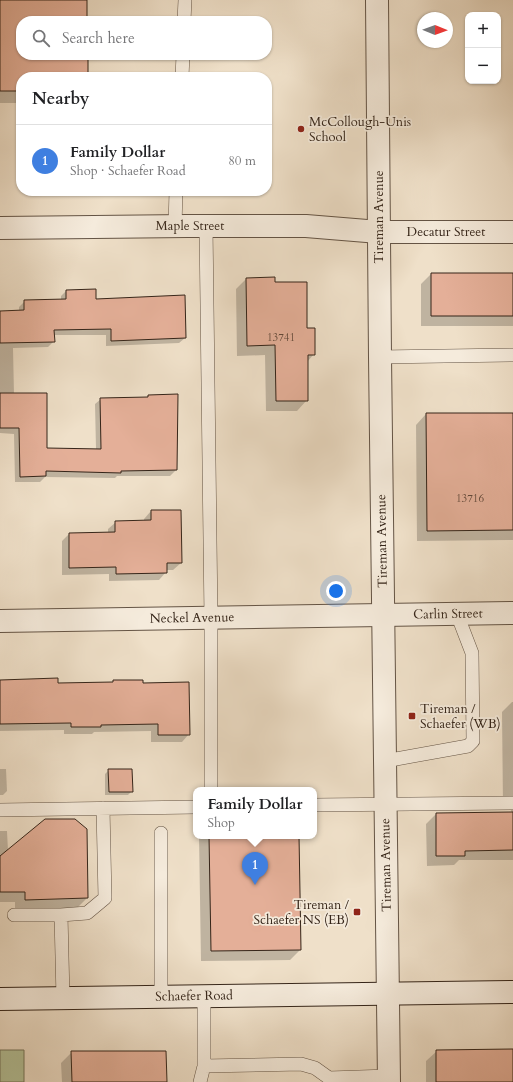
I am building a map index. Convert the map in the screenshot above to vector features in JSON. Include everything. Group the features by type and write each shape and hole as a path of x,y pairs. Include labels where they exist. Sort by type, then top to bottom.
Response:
{"street":[{"name":"Tireman Avenue","path":"377,0 389,1079"},
{"name":"Maple Street","path":"0,228 306,226 379,232"},
{"name":"Decatur Street","path":"379,232 513,232"},
{"name":"Carlin Street","path":"383,615 513,613"},
{"name":"Neckel Avenue","path":"0,621 383,615"},
{"name":"Schaefer Road","path":"0,999 513,992"}],"lane":[{"path":"184,16 185,0"},
{"path":"182,72 183,60"},
{"path":"175,226 176,196"},
{"path":"206,226 211,787"},
{"path":"380,357 513,355"},
{"path":"385,761 468,746 473,741 472,653 457,614"},
{"path":"317,805 513,803"},
{"path":"0,810 193,807"},
{"path":"14,915 61,915 86,913 105,898 103,808"},
{"path":"161,833 161,997"},
{"path":"61,915 63,998"},
{"path":"200,1082 204,1066 204,996"},
{"path":"204,1066 301,1064 315,1068 329,1078 389,1079"}],"green space":[{"path":"0,1050 24,1050 24,1082 0,1082"}],"building":[{"path":"0,0 87,0 87,16 16,16 16,60 88,60 88,72 16,72 16,91 0,91"},
{"path":"431,273 513,273 513,316 431,316"},
{"path":"275,277 275,282 307,282 307,328 315,328 315,355 308,355 308,401 276,401 275,345 247,346 246,278"},
{"path":"96,289 96,299 185,295 186,338 111,341 111,329 54,330 55,342 0,343 0,311 24,310 24,300 66,299 66,290"},
{"path":"0,393 47,393 47,448 101,449 100,398 148,397 148,395 178,394 177,470 121,471 121,473 46,471 46,476 20,477 19,428 0,428"},
{"path":"426,413 513,413 513,530 427,531"},
{"path":"151,510 181,510 182,563 167,563 167,573 116,574 116,567 69,568 69,533 115,532 115,521 151,520"},
{"path":"58,678 58,683 113,682 113,680 143,680 143,683 189,682 190,735 158,735 158,724 71,727 71,723 0,724 0,680"},
{"path":"108,769 132,769 133,792 109,792"},
{"path":"513,812 513,850 465,851 465,856 436,856 436,813"},
{"path":"45,819 75,819 87,829 88,898 25,900 25,892 0,892 0,856"},
{"path":"209,839 299,839 301,950 211,951"},
{"path":"513,1049 513,1082 436,1082 436,1050"},
{"path":"71,1051 166,1051 167,1082 72,1082"}],"place":[{"name":"McCollough-Unis School","path":"301,129"},
{"name":"Tireman / Schaefer (WB)","path":"412,716"},
{"name":"Family Dollar","path":"255,885"},
{"name":"Tireman / Schaefer NS (EB)","path":"357,912"}]}
